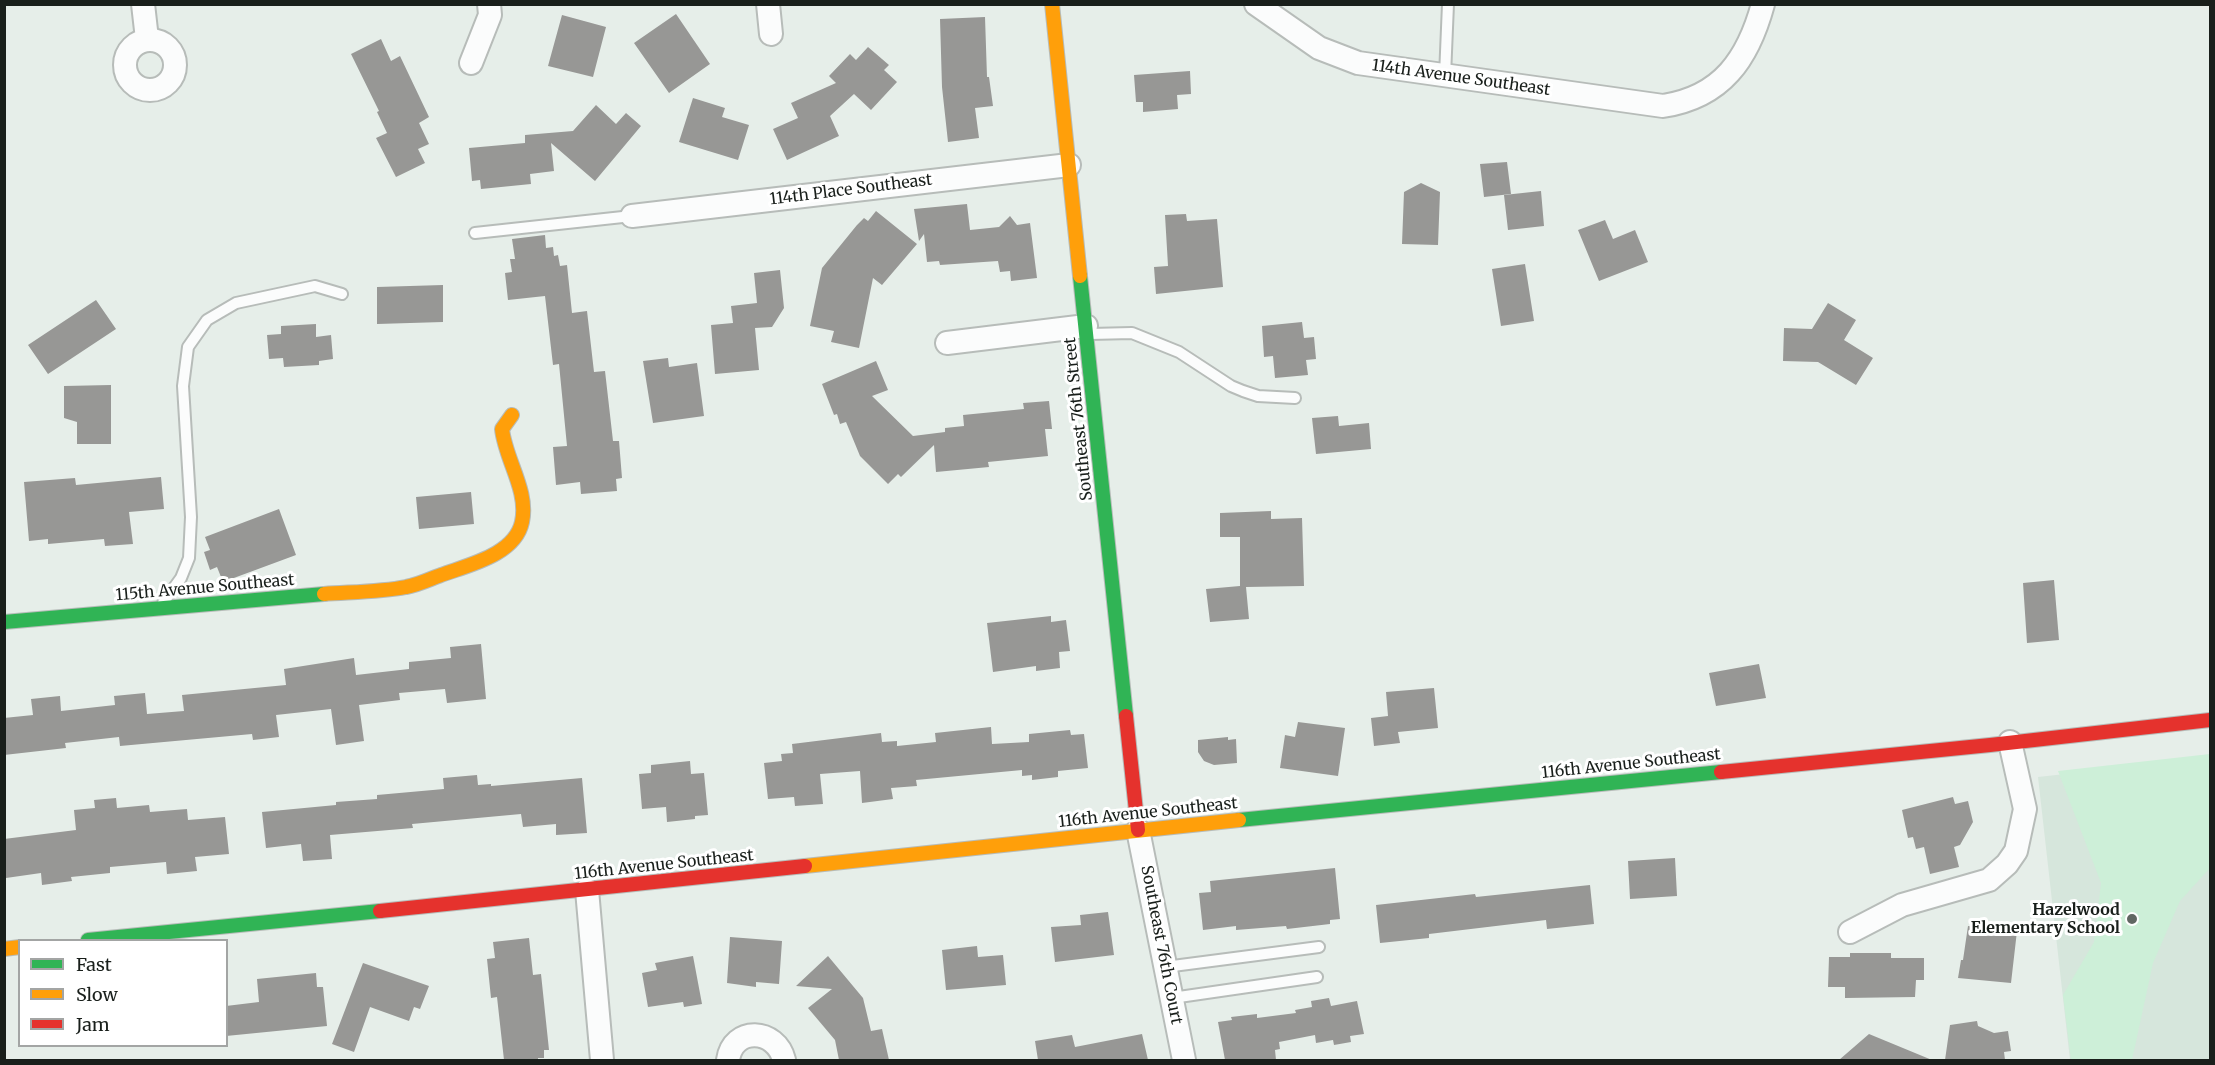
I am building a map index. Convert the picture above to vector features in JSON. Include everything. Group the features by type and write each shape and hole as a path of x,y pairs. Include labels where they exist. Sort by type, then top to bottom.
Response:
{"street":[{"path":"143,4 147,39"},
{"path":"471,63 490,15 489,4"},
{"path":"768,4 771,34"},
{"name":"Southeast 76th Street","path":"1052,4 1138,830"},
{"name":"114th Avenue Southeast","path":"1256,4 1319,48 1359,63 1663,106 1682,103 1701,96 1720,82 1746,49 1758,24 1763,4"},
{"name":"114th Place Southeast","path":"633,216 1069,165"},
{"path":"946,343 1087,330"},
{"name":"115th Avenue Southeast","path":"4,622 408,587 491,556 506,546 517,534 522,523 523,509 519,487 502,429 512,415"},
{"name":"116th Avenue Southeast","path":"98,939 2211,720"},
{"path":"1850,932 1902,905 1989,880 2007,864 2016,850 2025,808 2010,742"},
{"name":"Southeast 76th Court","path":"1138,830 1184,1060"},
{"path":"587,890 602,1060"},
{"path":"728,1060 733,1047 740,1040 758,1035 775,1043 784,1060"}],"lane":[{"path":"1445,76 1448,4"},
{"path":"475,234 633,216"},
{"path":"159,609 181,578 189,558 191,517 183,386 188,347 207,320 236,303 315,286 342,294"},
{"path":"1087,330 1132,333 1179,352 1231,386 1243,391 1258,396 1295,398"},
{"path":"1165,967 1319,947"},
{"path":"1172,999 1317,976"}],"shaded area":[{"name":"Hazelwood Elementary School","path":"2210,758 2210,1060 2070,1060 2038,777"}],"green space":[{"name":"Hazelwood Elementary School","path":"2210,754 2210,868 2180,901 2153,963 2132,1060 2071,1060 2063,995 2094,942 2101,883 2058,771"}],"building":[{"path":"676,14 710,64 669,93 634,43"},
{"path":"562,15 606,27 593,77 548,66"},
{"path":"985,17 987,77 989,77 993,106 975,108 979,138 948,142 942,87 940,19"},
{"path":"381,39 391,61 400,56 429,117 419,123 429,144 418,149 425,163 396,177 376,138 387,133 377,112 379,111 351,54"},
{"path":"868,47 889,65 884,70 897,82 871,110 854,94 830,116 839,136 787,160 773,129 798,118 791,103 836,83 829,76 850,54 856,60"},
{"path":"1190,71 1191,94 1177,95 1178,109 1143,112 1143,102 1136,102 1134,75"},
{"path":"693,98 725,108 722,117 749,125 738,160 679,142"},
{"path":"596,105 616,124 626,113 641,126 595,181 551,143 554,171 530,174 531,184 481,189 480,180 472,181 469,148 525,143 525,135 573,131"},
{"path":"1507,162 1511,194 1484,197 1480,164"},
{"path":"1421,183 1440,192 1438,245 1402,244 1404,192"},
{"path":"1541,191 1544,226 1508,230 1504,195"},
{"path":"967,204 970,230 999,227 1010,216 1017,225 1030,223 1037,278 1011,281 1010,271 1000,272 998,261 940,265 939,261 927,262 924,234 919,241 914,209"},
{"path":"876,211 917,244 882,285 873,278 859,348 831,342 834,331 810,326 822,268 857,225 864,218 868,221"},
{"path":"1186,214 1187,221 1217,219 1223,287 1156,294 1154,267 1168,266 1165,215"},
{"path":"1605,220 1613,239 1635,230 1648,262 1599,281 1578,230"},
{"path":"545,235 546,248 553,247 554,256 558,255 560,266 567,265 572,313 587,311 594,372 605,371 613,441 619,441 622,478 616,479 617,491 581,494 580,482 556,485 553,447 567,446 559,364 553,365 545,296 508,300 505,273 512,272 510,259 515,259 512,239"},
{"path":"1525,264 1534,321 1501,326 1492,269"},
{"path":"780,270 784,308 772,327 755,328 759,370 715,374 711,325 733,323 731,306 757,303 754,273"},
{"path":"443,285 443,322 377,324 377,287"},
{"path":"96,300 116,329 48,374 28,345"},
{"path":"1828,303 1856,320 1844,340 1873,358 1856,385 1818,362 1783,361 1784,328 1812,329"},
{"path":"1302,322 1304,338 1314,337 1316,359 1306,360 1308,375 1275,378 1273,356 1264,357 1262,326"},
{"path":"316,324 316,337 331,335 333,359 319,361 319,365 284,367 283,358 269,359 267,335 281,334 281,326"},
{"path":"668,358 669,367 697,363 704,416 653,423 643,361"},
{"path":"876,361 888,390 872,396 913,436 945,432 945,428 964,426 963,415 1024,409 1023,403 1049,401 1052,429 1045,429 1048,456 988,462 989,467 936,472 934,445 901,477 898,474 888,484 860,456 846,422 840,424 837,414 834,415 822,384"},
{"path":"111,385 111,444 77,444 77,422 64,418 64,386"},
{"path":"1338,416 1339,426 1369,423 1371,449 1316,454 1312,418"},
{"path":"161,477 164,509 129,512 133,544 105,546 104,539 48,544 48,539 29,541 24,482 75,478 76,485"},
{"path":"471,492 474,524 419,529 416,497"},
{"path":"279,509 296,555 223,582 217,567 210,570 204,552 210,550 205,537"},
{"path":"1271,511 1271,519 1302,518 1304,586 1246,587 1249,619 1210,622 1206,589 1240,586 1240,537 1220,537 1220,513"},
{"path":"2054,580 2059,640 2027,643 2023,583"},
{"path":"1051,616 1051,622 1066,620 1070,651 1059,652 1060,668 1036,671 1036,666 993,672 987,623"},
{"path":"481,644 486,699 447,703 445,689 399,693 400,700 359,705 364,741 336,745 331,709 276,715 279,737 253,740 252,734 120,746 119,737 65,743 66,748 4,755 4,718 33,715 31,699 60,696 61,711 115,705 114,696 145,693 147,714 184,711 182,695 286,685 284,669 354,658 356,675 409,669 409,662 451,658 450,647"},
{"path":"1759,664 1766,698 1716,706 1709,673"},
{"path":"1434,688 1438,728 1398,732 1400,743 1374,746 1371,718 1388,716 1386,692"},
{"path":"1298,722 1345,728 1338,776 1280,768 1285,735 1295,737"},
{"path":"991,727 992,744 1029,742 1029,734 1070,730 1071,735 1084,734 1088,768 1058,771 1058,777 1032,780 1032,775 1022,776 1022,770 916,780 917,786 891,788 893,799 862,803 860,771 820,774 823,804 795,806 794,797 768,799 764,763 782,761 781,754 793,753 792,744 881,733 882,742 897,741 897,746 936,742 935,733"},
{"path":"1228,737 1228,740 1236,739 1237,763 1214,765 1204,761 1198,752 1198,740"},
{"path":"690,761 691,774 704,773 708,815 667,822 666,807 642,809 639,774 651,773 651,765"},
{"path":"477,775 478,785 491,784 491,786 582,778 587,833 556,835 556,824 523,827 521,814 412,824 413,828 330,835 332,859 303,861 301,844 266,848 262,812 377,799 377,795 444,789 443,778"},
{"path":"1953,797 1955,804 1968,801 1973,822 1960,845 1954,847 1959,867 1930,874 1924,847 1916,849 1913,837 1908,838 1902,810"},
{"path":"116,798 117,808 149,805 150,812 187,809 188,820 225,817 229,854 195,857 197,871 167,874 166,862 110,867 110,873 71,877 72,881 42,885 41,873 6,878 4,839 76,830 74,810 95,808 94,800"},
{"path":"1675,858 1677,896 1630,899 1628,861"},
{"path":"1335,868 1340,919 1330,920 1330,924 1287,929 1286,926 1236,930 1236,926 1203,930 1199,893 1211,892 1210,881"},
{"path":"1590,885 1594,924 1547,929 1546,920 1429,934 1429,938 1380,943 1376,905"},
{"path":"1108,912 1114,955 1055,962 1051,927 1081,925 1080,915"},
{"path":"1968,926 2017,931 2011,983 1958,978"},
{"path":"730,937 782,941 779,984 756,982 756,987 727,983"},
{"path":"529,938 533,975 541,974 549,1050 544,1050 544,1058 538,1058 538,1060 504,1060 497,997 491,998 487,959 495,958 493,942"},
{"path":"977,946 978,957 1003,955 1006,985 946,990 942,950"},
{"path":"1850,953 1891,953 1891,958 1924,958 1924,980 1916,980 1915,997 1845,998 1845,987 1828,987 1829,957 1850,957"},
{"path":"693,956 702,1004 684,1007 683,1002 648,1007 642,973 657,970 655,963"},
{"path":"828,956 863,998 871,1031 882,1029 889,1060 839,1060 835,1040 808,1008 832,989 796,986"},
{"path":"363,963 429,986 420,1009 414,1007 409,1021 370,1007 354,1052 332,1044"},
{"path":"316,973 317,987 323,987 327,1026 228,1036 228,1006 259,1002 257,979"},
{"path":"1329,998 1331,1006 1357,1001 1364,1034 1350,1036 1351,1042 1334,1045 1333,1040 1316,1043 1315,1035 1279,1042 1280,1049 1275,1050 1276,1060 1225,1060 1218,1022 1232,1020 1231,1017 1257,1014 1257,1018 1296,1013 1295,1010 1312,1007 1311,1001"},
{"path":"1977,1021 1978,1026 1994,1033 2008,1031 2011,1051 2004,1052 2005,1060 1945,1060 1950,1025"},
{"path":"1142,1034 1148,1060 1038,1060 1035,1041 1072,1035 1075,1047"},
{"path":"1869,1034 1932,1060 1839,1060"}],"traffic: fast":[{"path":"1080,276 1126,716"},
{"path":"4,622 324,594"},
{"path":"1239,820 1721,772"},
{"path":"98,939 380,911"}],"traffic: slow":[{"path":"1052,4 1080,276"},
{"path":"324,594 386,590 415,585 477,563 510,543 518,533 523,510 520,487 507,452 502,429 512,415"},
{"path":"805,866 1239,820"},
{"path":"4,949 18,947"}],"traffic: jam":[{"path":"1126,716 1138,830"},
{"path":"1721,772 2210,720"},
{"path":"380,911 805,866"}],"place":[{"name":"Hazelwood Elementary School","path":"2132,919"}]}
